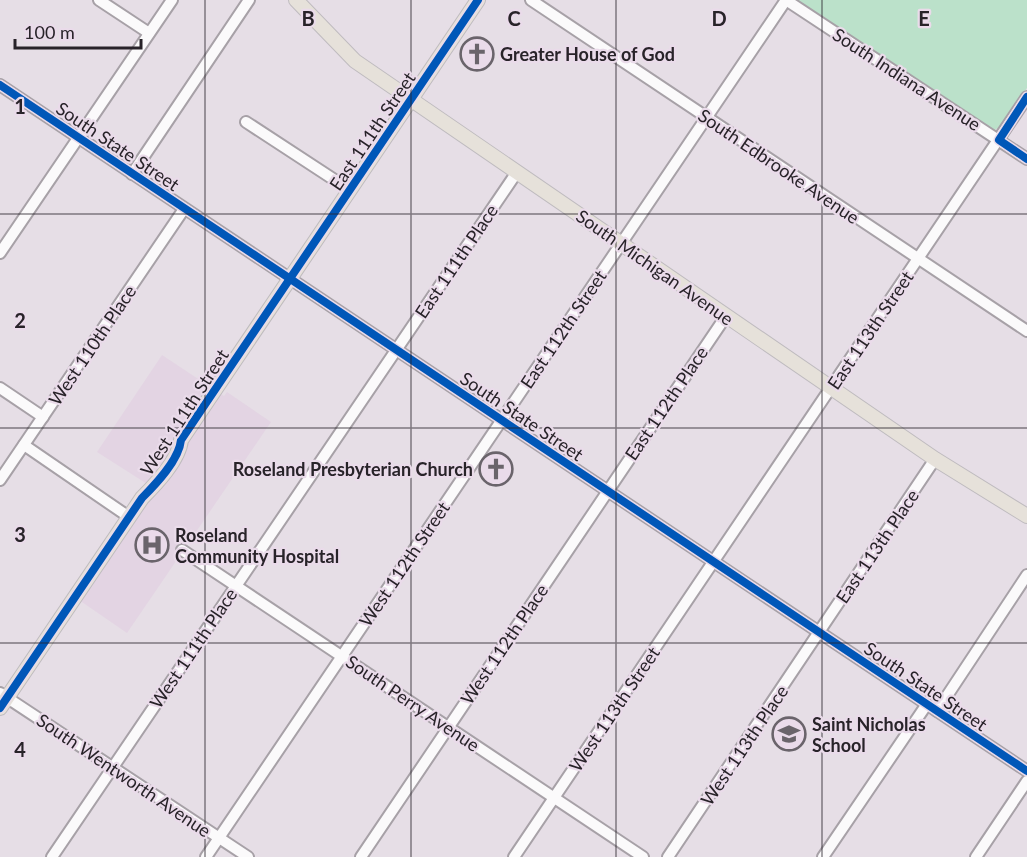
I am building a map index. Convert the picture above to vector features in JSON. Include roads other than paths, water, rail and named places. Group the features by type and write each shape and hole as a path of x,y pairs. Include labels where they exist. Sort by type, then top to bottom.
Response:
{"main road":[{"name":"South Michigan Avenue","path":"296,0 355,61 935,459 1027,516"},
{"name":"East 111th Street","path":"290,280 478,0"},
{"name":"West 111th Street","path":"2,699 142,498 165,472 181,446 181,440 290,280"}],"street":[{"path":"99,0 149,33"},
{"path":"0,253 172,0"},
{"path":"132,174 249,0"},
{"name":"South Edbrooke Avenue","path":"531,0 1027,331"},
{"name":"East 112th Street","path":"501,421 786,0"},
{"name":"South Indiana Avenue","path":"786,0 1027,159"},
{"name":"South State Street","path":"0,86 1027,771"},
{"name":"East 113th Street","path":"713,562 1027,97"},
{"path":"246,122 350,190"},
{"name":"East 111th Place","path":"395,350 517,172"},
{"name":"West 110th Place","path":"0,480 184,209"},
{"name":"East 112th Place","path":"607,491 726,316"},
{"name":"West 111th Place","path":"52,857 395,350"},
{"path":"0,388 43,417"},
{"name":"West 112th Street","path":"206,857 501,421"},
{"path":"24,445 129,517"},
{"name":"East 113th Place","path":"819,633 935,459"},
{"name":"West 112th Place","path":"361,857 607,491"},
{"name":"South Perry Avenue","path":"182,550 643,857"},
{"name":"West 113th Street","path":"514,857 713,562"},
{"path":"937,711 1027,576"},
{"name":"West 113th Place","path":"668,857 819,633"},
{"name":"South Wentworth Avenue","path":"2,699 113,767 248,857"},
{"path":"823,857 927,704"},
{"path":"976,857 1027,781"}],"place":[{"name":"Greater House of God","path":"477,54"},
{"name":"Roseland Presbyterian Church","path":"496,469"},
{"name":"Roseland Community Hospital","path":"152,545"},
{"name":"Saint Nicholas School","path":"789,734"}]}
